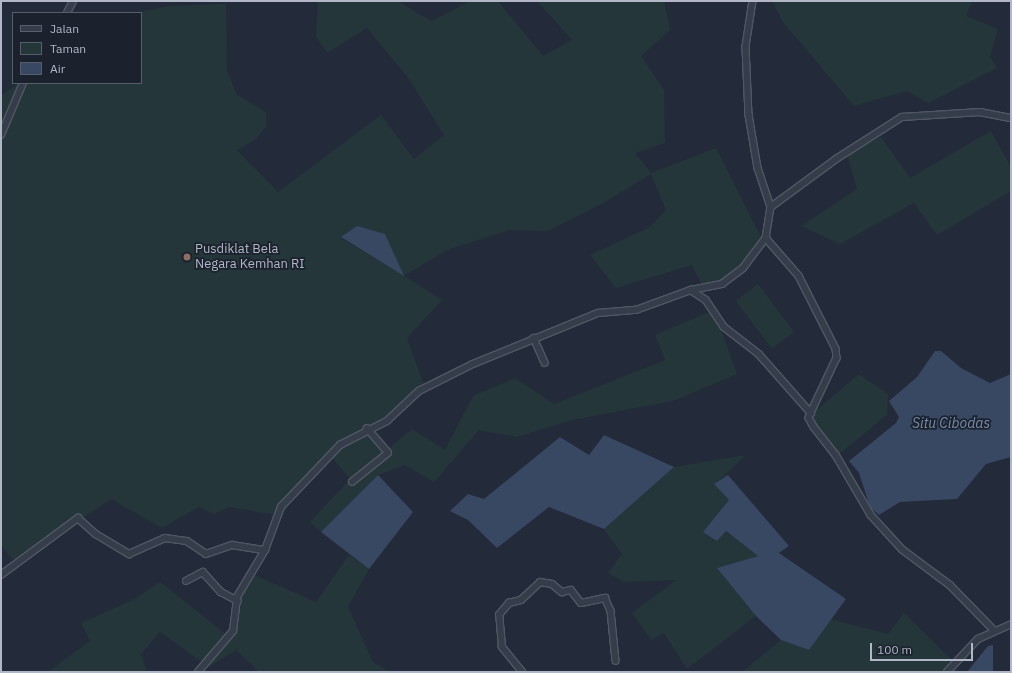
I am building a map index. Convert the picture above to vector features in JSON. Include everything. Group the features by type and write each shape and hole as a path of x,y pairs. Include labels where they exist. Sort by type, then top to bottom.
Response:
{"street":[{"path":"68,12 73,1"},
{"path":"198,672 233,631 238,601 246,578 265,550 277,513 300,484 340,445 367,429 387,421 419,391 534,338 598,313 636,310 691,290 722,284 743,268 766,238 771,207 758,168 749,114 746,48 753,1"},
{"path":"1,135 23,84"},
{"path":"771,207 836,159 902,117 980,112 1011,118"},
{"path":"766,238 799,276 836,349 837,358 809,418 814,427 836,455 871,515 903,550 950,585 994,630"},
{"path":"691,290 706,300 724,327 759,354 812,413"},
{"path":"534,338 545,363"},
{"path":"352,482 388,453 367,429"},
{"path":"1,575 78,518 129,554 165,538 187,541 206,554 232,545 265,550"},
{"path":"186,581 203,572 221,592 238,601"},
{"path":"522,672 502,647 499,615 509,603 521,600 540,582 552,584 562,592 571,590 581,603 605,598 611,611 616,661"},
{"path":"947,672 978,639 994,630 1011,624"}],"green space":[{"path":"318,1 398,1 431,21 470,1 498,1 543,56 572,40 537,1 664,1 670,30 641,56 664,90 665,143 635,153 651,173 716,148 766,247 705,292 692,265 616,288 590,255 650,227 666,210 651,174 605,202 548,231 509,230 447,250 404,276 442,300 407,338 424,385 372,427 388,449 412,429 445,450 473,396 515,378 554,404 665,360 655,335 714,310 737,374 673,401 572,420 517,437 479,430 434,482 405,465 378,475 321,532 310,522 350,479 330,455 275,515 230,507 214,514 199,507 162,528 111,499 15,563 1,545 1,95 18,84 142,84 142,12 138,12 170,6 226,4 227,71 237,95 266,112 266,127 256,139 237,150 278,192 381,115 414,159 444,135 409,79 367,28 327,53 316,37","holes":["357,226 404,276 341,238"]},
{"path":"772,1 972,1 966,16 998,29 990,57 997,68 928,103 907,91 854,106 782,21"},
{"path":"991,131 1011,167 1011,191 937,235 914,203 840,244 801,226 857,189 847,154 881,137 910,178"},
{"path":"758,284 794,332 772,349 736,301"},
{"path":"859,374 888,394 887,415 832,460 806,419"},
{"path":"746,455 715,484 729,500 725,531 758,556 718,568 756,616 687,669 664,633 651,640 632,613 676,580 624,582 608,573 622,554 604,529 674,467"},
{"path":"349,555 369,569 348,607 373,662 390,672 259,672 236,650 209,667 160,632 141,654 147,672 48,672 90,641 81,623 133,600 160,582 228,636 250,573 316,602"},
{"path":"904,613 956,664 949,672 742,672 781,640 809,650 830,619 888,634"}],"water":[{"path":"357,226 385,234 404,276 341,237"},
{"name":"Situ Cibodas","path":"935,351 941,351 961,368 990,383 1011,374 1011,457 986,464 957,499 900,502 879,515 870,507 859,473 849,461 896,423 899,417 889,401 917,377"},
{"path":"604,435 674,467 604,529 549,507 497,548 468,520 450,511 468,494 484,499 560,437 589,455"},
{"path":"378,475 413,512 369,569 321,532"},
{"path":"728,475 789,546 779,553 846,599 809,650 781,640 756,616 717,568 758,556 726,531 717,541 703,532 729,500 714,484"},
{"path":"993,645 993,672 967,672 988,646"}],"place":[{"name":"Pusdiklat Bela Negara Kemhan RI","path":"187,257"}]}
